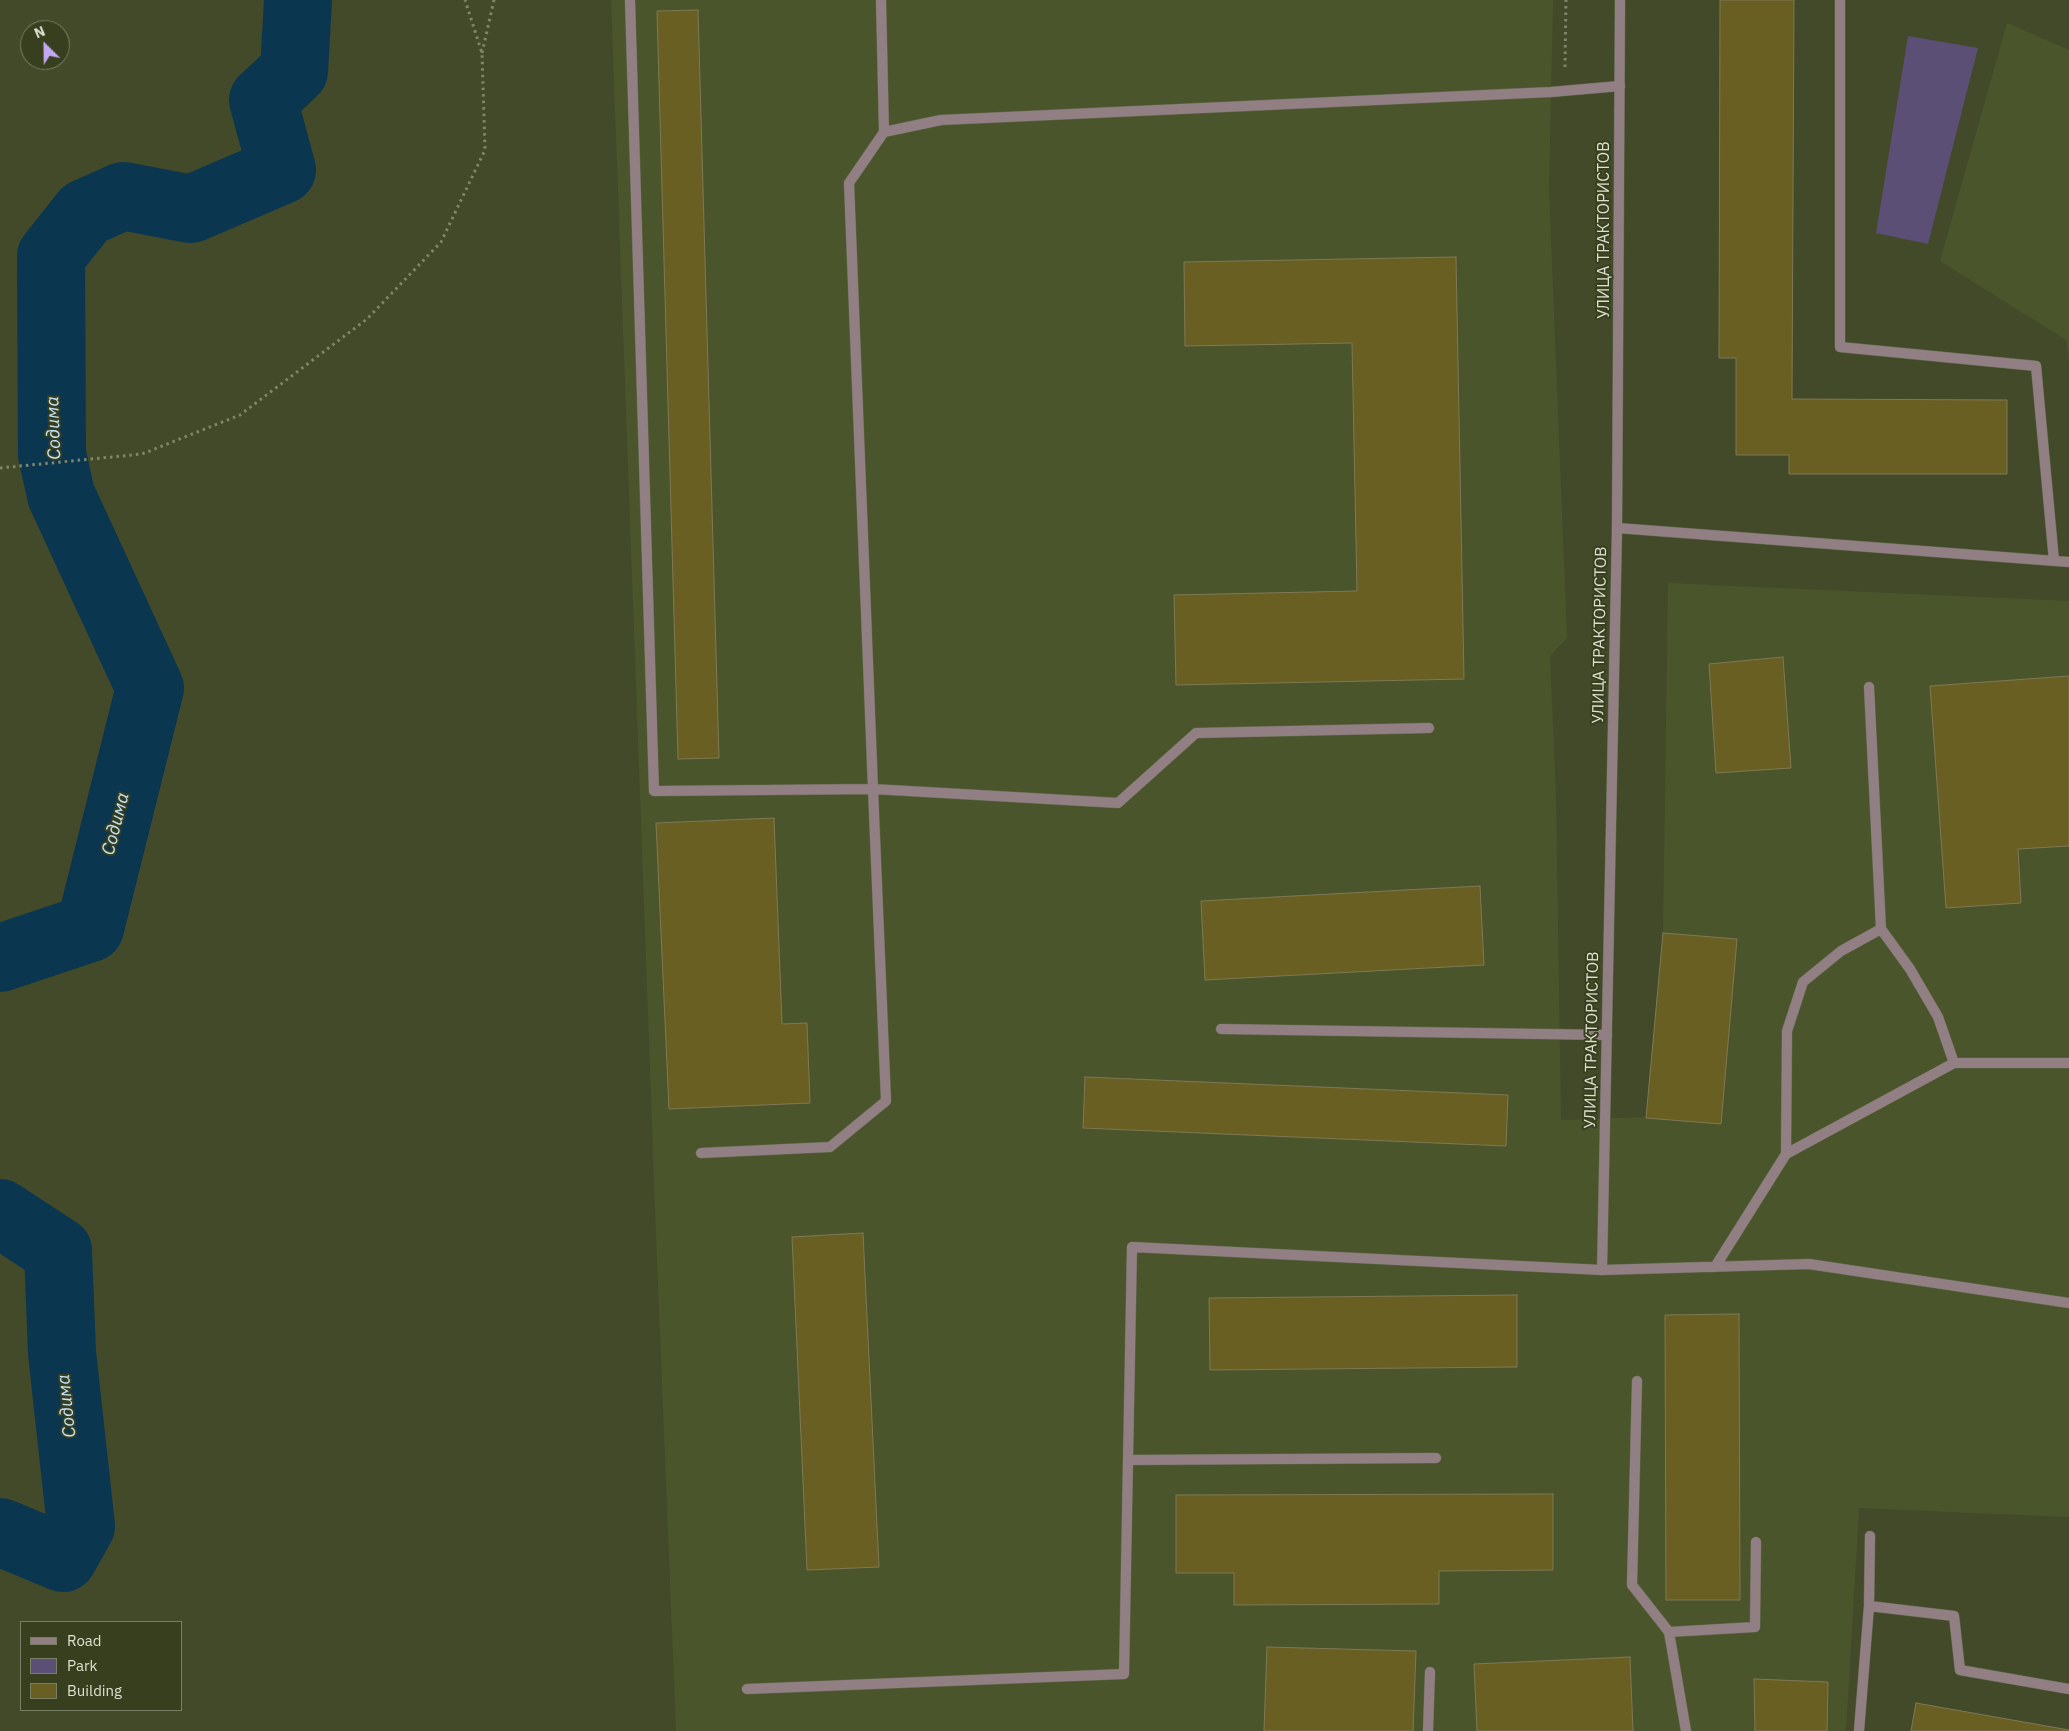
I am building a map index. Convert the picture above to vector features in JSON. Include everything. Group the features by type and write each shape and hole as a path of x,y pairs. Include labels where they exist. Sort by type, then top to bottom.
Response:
{"street":[{"path":"630,0 654,791 873,790 1118,803 1196,733 1429,728"},
{"path":"701,1153 830,1147 886,1101 849,183 884,132 881,0"},
{"name":"УЛИЦА ТРАКТОРИСТОВ","path":"1602,1270 1617,528 1620,0"},
{"path":"1840,0 1840,347 2036,366 2054,561"},
{"path":"884,132 941,120 1565,91 1620,86"},
{"path":"1617,528 2069,562"},
{"path":"1869,687 1882,929 1910,969 1938,1017 1954,1063"},
{"path":"1786,1154 1786,1030 1804,982 1841,950 1882,929"},
{"path":"1221,1029 1607,1035"},
{"path":"1715,1267 1786,1154 1954,1063 2069,1063"},
{"path":"747,1689 1124,1674 1132,1247 1602,1270 1809,1264 2069,1303"},
{"path":"1637,1381 1632,1585 1669,1632 1686,1731"},
{"path":"1128,1460 1436,1458"},
{"path":"1859,1731 1869,1606 1870,1536"},
{"path":"1669,1632 1755,1627 1756,1542"},
{"path":"1869,1606 1954,1616 1960,1670 2069,1689"},
{"path":"1428,1731 1430,1672"}],"path":[{"path":"465,0 482,53"},
{"path":"0,468 70,463 142,454 240,415 367,319 441,242 485,150 482,53 494,0"},
{"path":"1565,91 1566,0"}],"shaded area":[{"path":"611,0 1553,0 1549,188 1567,638 1550,656 1556,795 1561,1120 1646,1117 1663,933 1668,583 2069,601 2069,1517 1859,1508 1846,1731 676,1731"},
{"path":"2007,23 2069,50 2069,362 2066,340 1940,261"}],"green space":[{"path":"1908,36 1978,48 1928,244 1876,233"}],"building":[{"path":"1720,0 1794,0 1792,399 2007,400 2007,474 1789,474 1789,455 1736,455 1736,358 1719,358"},
{"path":"698,10 719,758 678,759 657,11"},
{"path":"1456,257 1464,679 1176,685 1174,595 1357,591 1352,343 1185,346 1184,262"},
{"path":"1783,657 1791,768 1716,773 1709,664"},
{"path":"2069,676 2069,846 2018,849 2021,903 1946,908 1930,686"},
{"path":"774,818 782,1024 807,1023 810,1103 669,1109 656,823"},
{"path":"1480,886 1484,965 1205,980 1201,901"},
{"path":"1663,933 1737,939 1721,1124 1646,1118"},
{"path":"1085,1077 1508,1095 1506,1146 1083,1128"},
{"path":"863,1233 879,1567 807,1570 792,1237"},
{"path":"1517,1295 1517,1367 1210,1370 1209,1298"},
{"path":"1739,1314 1740,1600 1666,1600 1665,1315"},
{"path":"1553,1494 1553,1570 1439,1571 1439,1604 1234,1605 1234,1573 1176,1573 1176,1495"},
{"path":"1267,1647 1416,1651 1413,1731 1264,1731"},
{"path":"1630,1657 1633,1731 1477,1731 1474,1664"},
{"path":"1754,1679 1828,1682 1827,1731 1755,1731"},
{"path":"1916,1703 2069,1730 2069,1731 1911,1731"}],"waterway":[{"name":"Содима","path":"0,958 90,928 150,688 61,495 52,454 51,256 85,213 123,196 191,209 282,170 263,100 294,71 298,0"},
{"name":"Содима","path":"0,1213 58,1251 62,1353 81,1526 63,1558 0,1532"}]}
